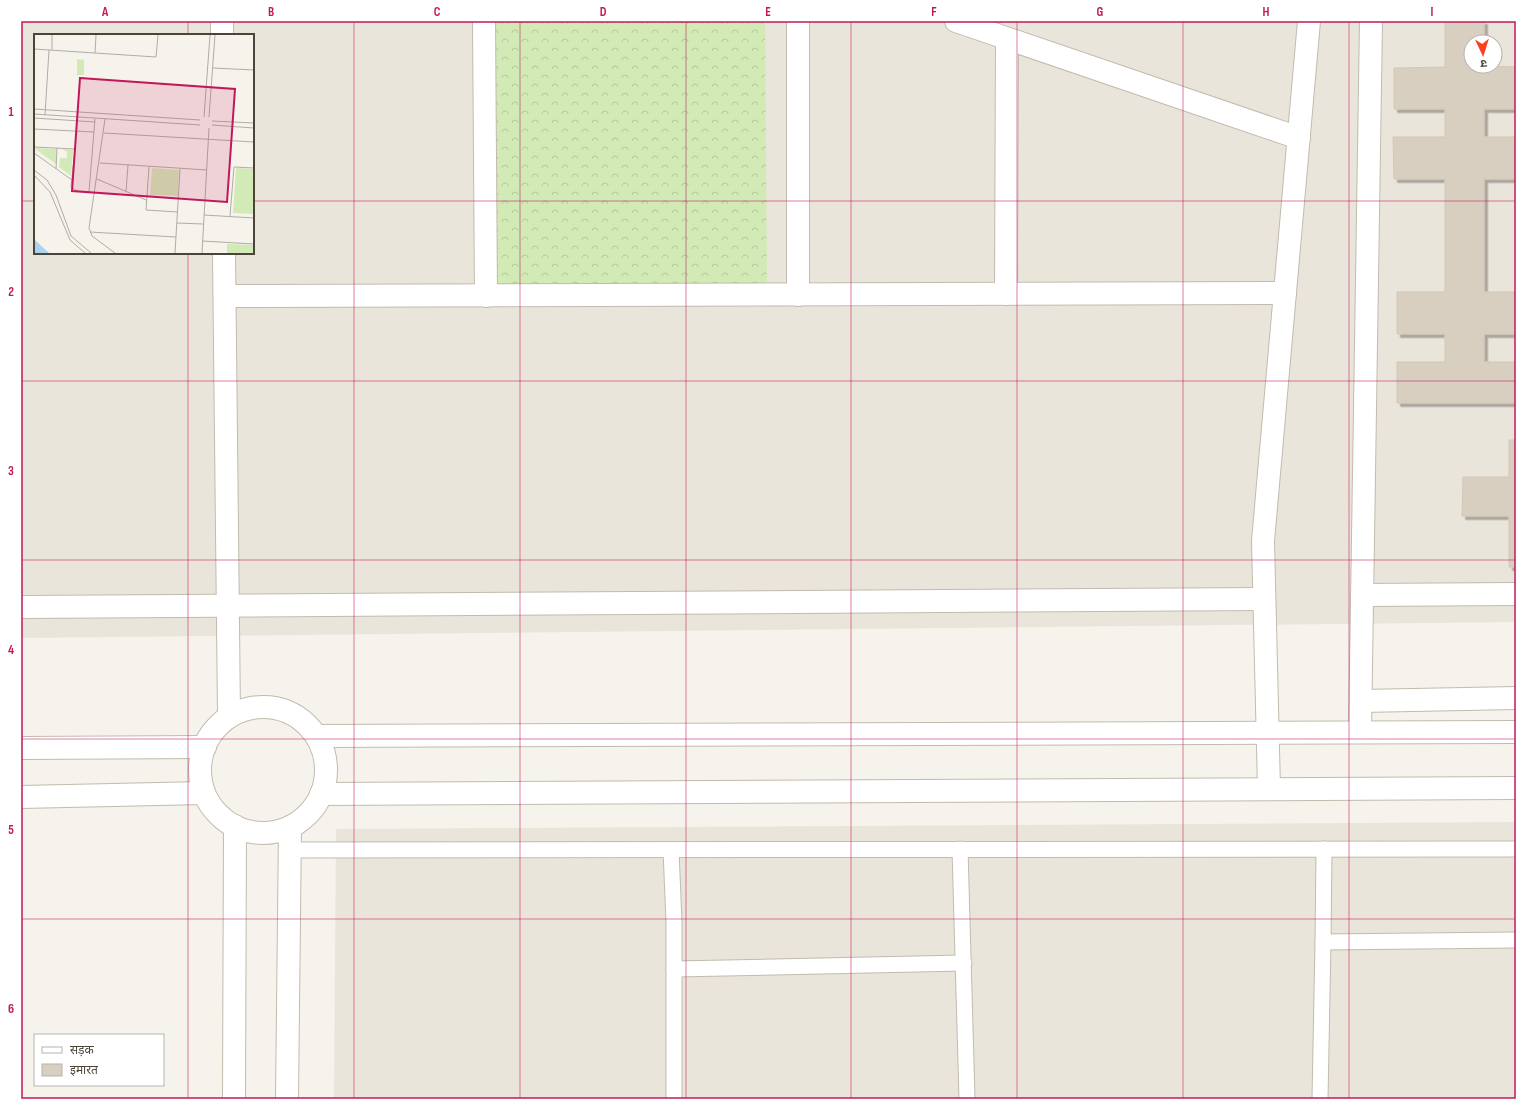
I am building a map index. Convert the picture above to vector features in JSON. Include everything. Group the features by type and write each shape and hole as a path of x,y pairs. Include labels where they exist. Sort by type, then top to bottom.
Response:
{"street":[{"path":"222,21 222,34"},
{"path":"484,21 486,296"},
{"path":"798,21 798,295"},
{"path":"956,21 1299,138"},
{"path":"1269,789 1263,541 1310,21"},
{"path":"1360,732 1371,21"},
{"path":"1006,294 1007,39"},
{"path":"224,254 229,716"},
{"path":"225,296 1285,293"},
{"path":"1362,594 1516,594"},
{"path":"21,607 1264,599"},
{"path":"1361,700 1516,698"},
{"path":"250,708 278,708 298,717 317,736 326,757 326,784 317,805 297,824 274,833 249,832 227,823 209,804 201,784 201,756 210,736 229,716 250,708"},
{"path":"317,736 1516,732"},
{"path":"21,748 205,746"},
{"path":"321,794 1516,788"},
{"path":"21,797 204,793"},
{"path":"234,1099 235,826"},
{"path":"287,1099 290,827"}],"lane":[{"path":"960,849 967,1099"},
{"path":"1320,1099 1324,849"},
{"path":"290,850 1516,849"},
{"path":"670,850 674,969 674,1099"},
{"path":"1323,942 1516,940"},
{"path":"674,969 964,963"}],"shaded area":[{"path":"21,21 1516,21 1516,622 21,638"},
{"path":"1516,822 1516,1099 334,1099 336,829"}],"green space":[{"path":"765,21 767,284 494,284 492,22"}],"building":[{"path":"1445,21 1484,21 1484,34 1463,34 1463,74 1503,74 1503,67 1516,67 1516,109 1484,109 1484,137 1516,137 1516,179 1484,179 1484,292 1516,292 1516,334 1484,334 1484,362 1516,362 1516,403 1397,403 1397,362 1445,362 1445,334 1397,334 1397,292 1445,292 1445,179 1394,179 1393,137 1445,137 1445,109 1394,109 1394,68 1445,67"},
{"path":"1509,440 1516,440 1516,567 1509,567 1509,516 1462,516 1463,477 1509,477"}]}
